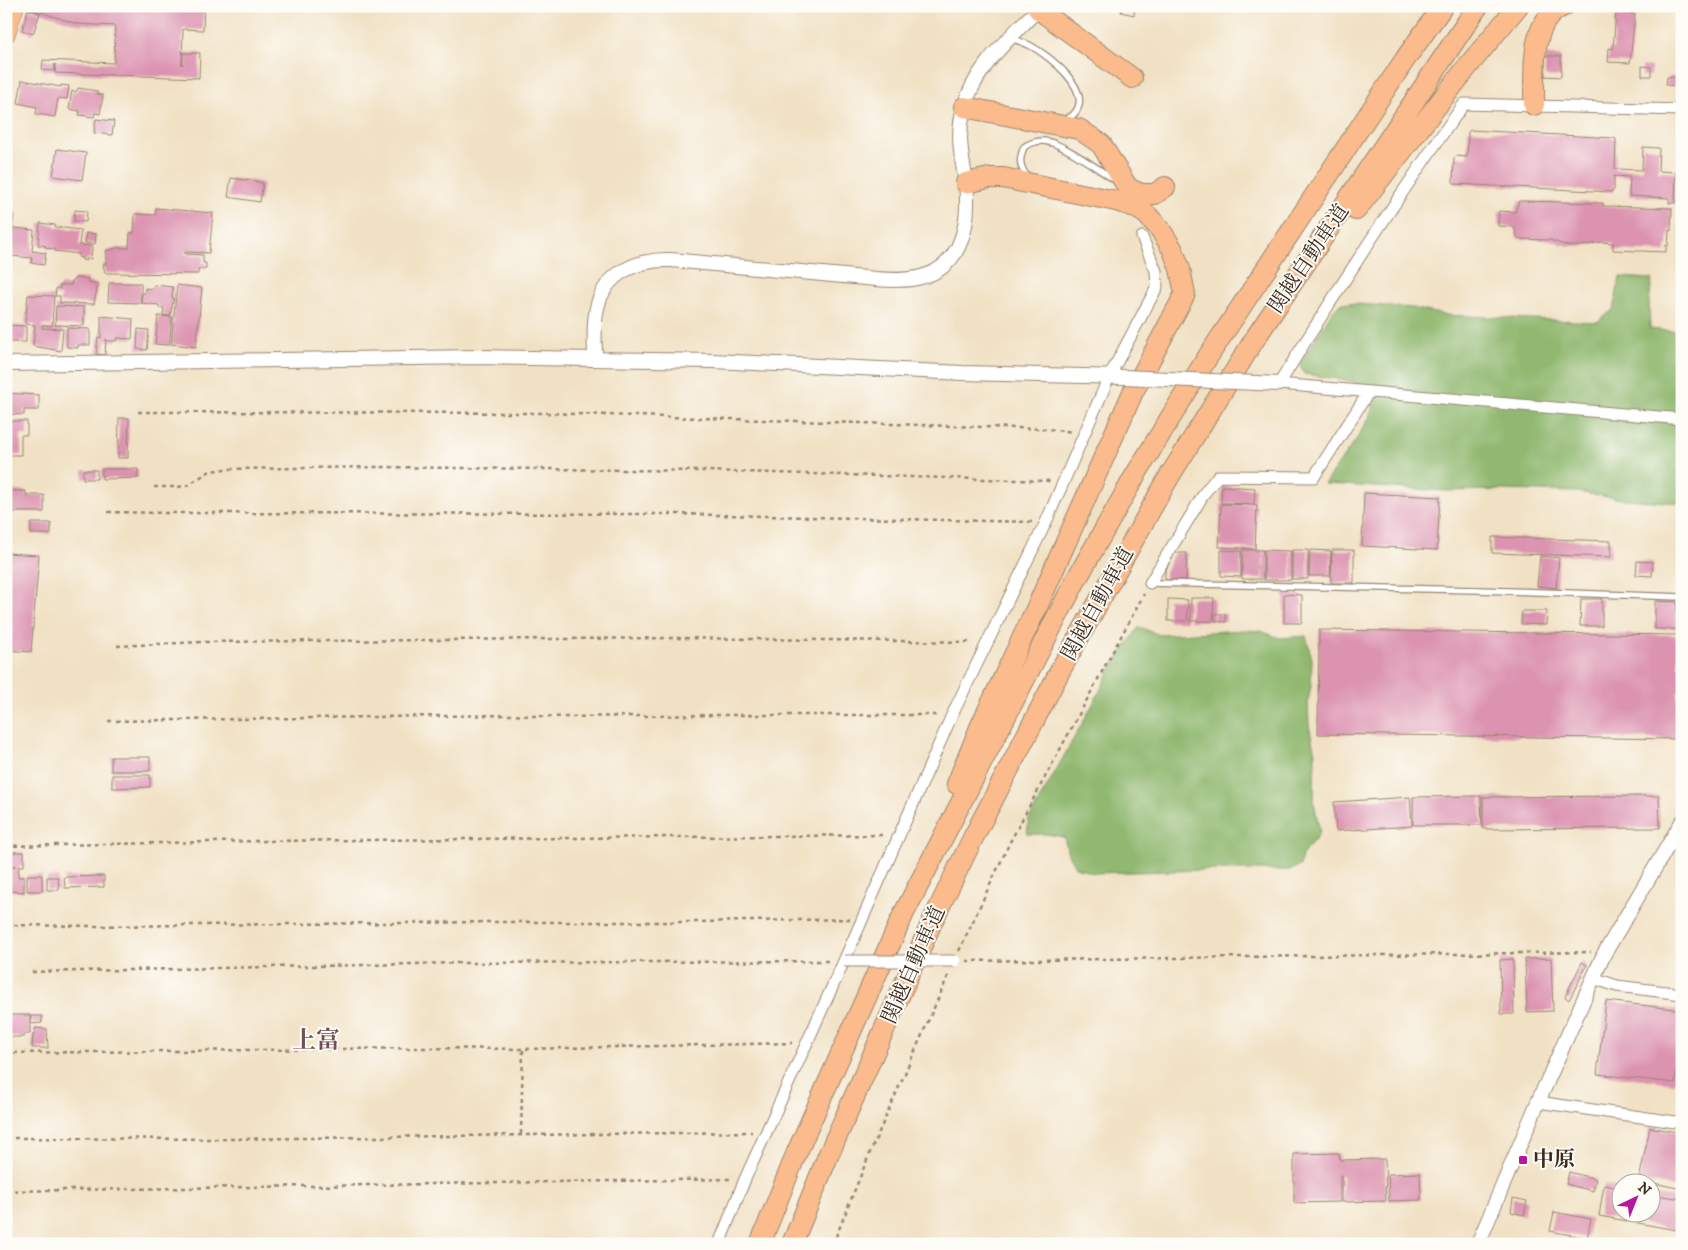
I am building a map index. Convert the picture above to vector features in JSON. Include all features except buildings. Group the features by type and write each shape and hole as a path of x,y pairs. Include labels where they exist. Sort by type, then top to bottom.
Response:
{"highway":[{"name":"関越自動車道","path":"760,1244 797,1152 904,913 1076,580 1136,474 1207,358 1443,6"},
{"name":"関越自動車道","path":"792,1244 828,1156 932,922 974,836 1062,667 1169,477 1256,338 1478,6"},
{"path":"1256,338 1468,66 1518,6"},
{"path":"1534,105 1537,39 1543,25 1551,14 1564,6"},
{"path":"1039,8 1132,78"},
{"path":"964,108 1079,129 1102,144 1128,188 1141,194 1155,194 1165,186"},
{"path":"904,913 981,725 1130,399 1185,294 1180,269 1173,250 1160,229 1146,214 1135,207 1116,200 1003,178 990,178 966,183"}],"main road":[{"path":"6,34 15,6"}],"street":[{"path":"595,359 596,310 601,292 610,280 627,268 658,259 905,280 922,277 942,267 959,246 966,227 966,183 960,142 964,108 972,85 983,68 1039,8"},
{"path":"1279,384 1351,268 1413,175 1464,104 1682,110"},
{"path":"719,1244 744,1179 844,961 952,715 1046,522 1109,377 1157,287 1156,271 1142,237"},
{"path":"6,364 479,356 713,361 963,373 1124,377 1279,384 1682,419"},
{"path":"1150,583 1205,492 1218,476 1314,477 1368,393"},
{"path":"1478,1244 1538,1102 1604,954 1682,822"},
{"path":"844,961 955,961"},
{"path":"1593,978 1617,986 1682,994"},
{"path":"1538,1102 1682,1123"}],"lane":[{"path":"1010,38 1029,45 1042,53 1073,81 1080,95 1079,104 1074,114 1057,125"},
{"path":"1039,184 1026,176 1020,166 1020,158 1024,146 1032,142 1044,141 1070,151 1128,188"},
{"path":"1150,583 1488,590 1682,597"}],"path":[{"path":"138,412 542,413 1048,429 1084,433"},
{"path":"154,487 178,488 188,485 210,471 226,469 380,467 707,471 1063,483"},
{"path":"108,512 676,514 1046,522"},
{"path":"833,1244 871,1150 1010,842 1150,583"},
{"path":"117,646 202,642 668,638 988,642"},
{"path":"108,721 509,715 564,718 719,715 952,715"},
{"path":"6,846 260,841 899,834"},
{"path":"6,924 126,926 862,919"},
{"path":"955,961 1597,952 1604,954"},
{"path":"32,972 458,963 844,961"},
{"path":"6,1053 402,1048 523,1049 806,1043"},
{"path":"521,1134 523,1049"},
{"path":"6,1138 228,1139 766,1132"},
{"path":"6,1191 744,1179"}],"green space":[{"path":"1620,277 1652,279 1649,302 1650,329 1682,332 1682,503 1622,499 1576,492 1448,491 1324,484 1356,440 1369,418 1378,391 1350,381 1304,374 1300,364 1333,310 1343,303 1413,308 1444,315 1597,322 1613,310"},
{"path":"1139,627 1160,635 1244,630 1260,631 1280,638 1306,636 1312,659 1311,686 1308,701 1309,725 1315,754 1314,802 1320,833 1302,855 1300,866 1289,870 1094,873 1075,867 1068,854 1064,837 1046,834 1027,834 1029,819 1112,667"}],"place":[{"name":"中原","path":"1523,1160"}],"district":[{"name":"上富","path":"316,1041"}]}
